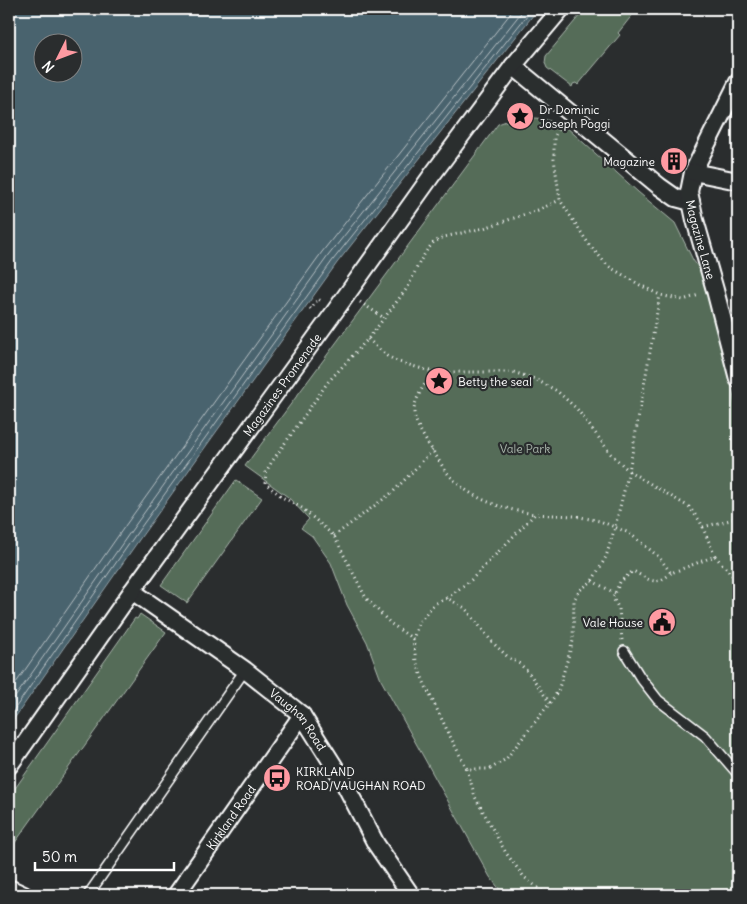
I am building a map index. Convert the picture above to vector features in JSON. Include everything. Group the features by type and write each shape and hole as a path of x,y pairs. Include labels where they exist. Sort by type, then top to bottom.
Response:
{"street":[{"name":"Magazines Promenade","path":"9,766 132,591 432,175 513,66 561,9"},
{"name":"Magazine Lane","path":"513,66 659,186 676,198 691,202 738,379"},
{"path":"691,202 689,192 693,172 738,82"},
{"path":"693,172 738,181"},
{"name":"Vaughan Road","path":"132,591 246,670 302,715 341,778 376,844 411,895"},
{"name":"Kirkland Road","path":"176,895 302,715"},
{"path":"9,888 24,895"}],"lane":[{"path":"624,651 640,677 658,700 706,736 738,774"},
{"path":"88,895 246,670"}],"path":[{"path":"568,112 554,138 554,159 560,200 588,242 608,266 640,285 660,294 683,300 715,290"},
{"path":"413,639 390,622 366,598 334,536 302,508 282,497 265,483 266,472 328,382 368,339 408,287 419,263 434,242 444,236 484,228 538,210 560,200"},
{"path":"348,294 384,318"},
{"path":"467,768 490,769 506,759 558,691 573,641 574,600 580,590 592,581 606,557 615,527 629,471 660,294"},
{"path":"310,308 317,300"},
{"path":"368,339 387,356 399,362 433,372 513,372 535,378 558,391 577,409 612,454 629,471 689,507 700,521 715,556 738,582"},
{"path":"433,372 419,393 414,411 419,429 445,470 458,484 473,495 492,504 515,511 544,516 575,516 600,521 615,527 629,533 659,557 671,573"},
{"path":"334,536 393,492 432,450"},
{"path":"535,514 471,580 447,598 434,604 419,622 413,639 416,661 425,685 467,768 475,797 506,853 524,877 547,895"},
{"path":"703,527 738,518"},
{"path":"624,651 619,609 613,598 620,582 634,572 652,581 662,580 671,573 715,556"},
{"path":"592,581 615,593"},
{"path":"447,598 465,608 493,643 508,657 520,664 550,703"}],"green space":[{"path":"585,9 637,9 618,33 620,35 578,85 576,83 573,84 572,87 547,68 545,63 546,56"},
{"name":"Vale Park","path":"520,116 543,119 564,125 675,223 693,260 715,290 738,417 738,895 504,895 490,877 381,680 367,642 347,605 331,563 312,536 301,528 309,519 288,497 245,466 498,124"},
{"path":"236,480 262,498 187,603 161,585"},
{"path":"140,614 166,632 9,851 9,797 135,618 137,619"}],"water":[{"path":"9,9 538,9 337,263 141,537 9,726"}],"place":[{"name":"Dr Dominic Joseph Poggi","path":"520,116"},
{"name":"Magazine","path":"674,161"},
{"name":"Betty the seal","path":"439,381"},
{"name":"Vale House","path":"662,622"},
{"name":"KIRKLAND ROAD/VAUGHAN ROAD","path":"277,778"}]}
